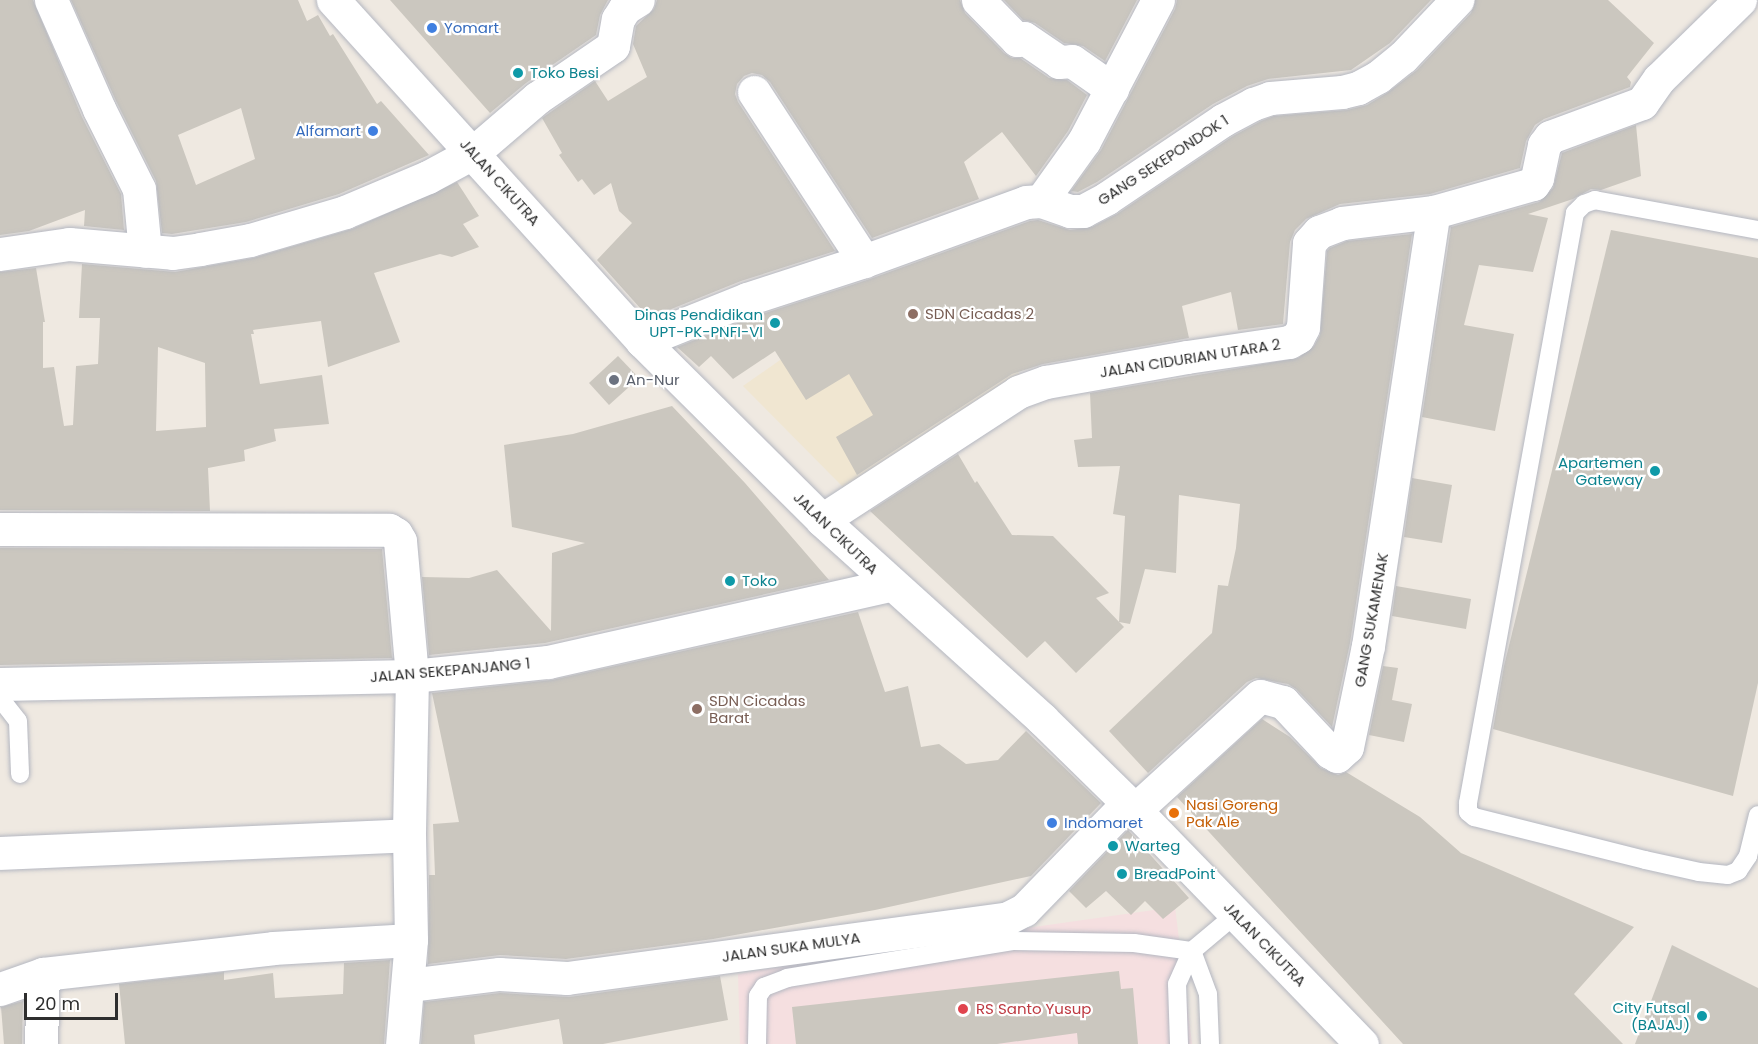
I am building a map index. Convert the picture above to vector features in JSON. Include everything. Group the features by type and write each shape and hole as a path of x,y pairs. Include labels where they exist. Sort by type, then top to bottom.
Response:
{"street":[{"path":"51,0 99,109 139,189 145,251"},
{"name":"JALAN CIKUTRA","path":"333,0 474,152 642,341 822,520 891,585 1042,719 1362,1044"},
{"path":"0,254 69,244 173,253 250,240 345,212 428,177 474,152 537,98 613,46 618,19 625,8 638,0"},
{"path":"978,0 1017,40 1024,38 1059,62 1072,61 1112,88"},
{"path":"642,341 747,299 864,261 1026,202 1041,201 1084,141 1158,0"},
{"name":"GANG SEKEPONDOK 1","path":"1041,201 1070,211 1083,211 1107,198 1223,120 1253,104 1270,98 1342,92 1358,88 1378,77 1403,57 1457,0"},
{"name":"JALAN CIDURIAN UTARA 2","path":"822,520 1018,392 1056,380 1289,342 1298,337 1303,327 1309,243 1319,232 1342,223 1434,212 1533,183 1538,178 1544,144 1550,137 1642,103 1659,79 1740,0"},
{"path":"754,92 864,261"},
{"name":"GANG SUKAMENAK","path":"1131,807 1260,696 1283,702 1330,752 1337,756 1347,747 1368,646 1434,212"},
{"path":"0,529 389,530 396,534 400,541 412,676 409,835 411,940 409,984 402,1044"},
{"name":"JALAN SEKEPANJANG 1","path":"0,684 412,676 548,662 891,585"},
{"name":"JALAN SUKA MULYA","path":"409,984 499,974 567,978 1006,919 1024,910 1131,807"},
{"path":"0,853 409,835"},
{"path":"0,989 43,974 273,948 411,940"},
{"path":"41,1044 43,974"}],"lane":[{"path":"1758,230 1595,200 1584,204 1575,213 1468,812 1474,817 1645,860 1699,872 1728,875 1738,871 1748,855 1758,815"},
{"path":"0,684 3,702 18,721 20,774"},
{"path":"1179,1044 1176,998 1178,984 1192,951 1236,914"},
{"path":"757,1044 758,996 765,987 787,978 1014,941 1134,943 1192,951"},
{"path":"1192,951 1208,994 1210,1044"}],"shaded area":[{"name":"SDN Cicadas 2","path":"937,250 1023,379 843,487 743,386"},
{"name":"RS Santo Yusup","path":"1175,907 1192,1044 740,1044 738,974 934,941"}],"building":[{"path":"0,0 33,0 82,117 121,194 124,230 84,226 85,210 29,231 0,235"},
{"path":"71,0 298,0 307,21 318,15 330,36 333,34 377,104 381,101 429,155 339,194 246,222 172,234 162,233 156,181 116,101","holes":["241,108 255,159 196,185 178,135"]},
{"path":"390,0 608,0 600,15 596,35 526,83 490,113"},
{"path":"657,0 960,0 965,13 1004,53 1012,58 1020,58 1049,78 1067,80 1087,95 1068,131 1036,176 1002,132 964,162 979,199 872,238 770,82 762,75 752,73 744,76 737,84 735,94 738,102 835,251 741,281 649,318 597,260 632,223 619,211 611,183 594,195 582,179 578,182 559,155 562,153 542,118 595,81 608,101 647,77 633,44 636,26 654,9"},
{"path":"1004,0 1137,0 1105,61 1083,46 1064,43 1035,23 1023,20"},
{"path":"1177,0 1431,0 1390,43 1351,70 1268,79 1247,86 1213,104 1097,182 1078,192 1071,191 1101,150 1175,9"},
{"path":"1475,0 1608,0 1654,43 1627,77 1631,82 1630,87 1544,119 1535,125 1526,141 1520,168 1430,194 1340,204 1306,219 1295,230 1290,242 1283,324 1238,330 1231,292 1182,306 1189,338 1043,364 1012,374 857,475 836,437 873,415 849,374 806,400 775,351 733,379 711,356 699,367 677,347 753,317 870,279 1030,221 1038,220 1070,230 1092,227 1117,214 1233,136 1261,121 1274,116 1347,110 1367,105 1417,70 1471,13"},
{"path":"1636,125 1641,176 1601,190 1591,189 1573,199 1528,214 1548,218 1533,272 1479,265 1464,325 1514,334 1495,431 1422,417 1451,227 1539,202 1553,188 1562,153"},
{"path":"457,182 479,216 463,224 479,247 452,257 440,254 374,273 400,342 328,367 321,321 253,330 254,334 251,334 260,384 322,375 329,424 274,429 276,441 244,450 245,461 208,468 210,511 0,510 0,272 36,268 45,322 43,322 43,368 54,367 64,426 73,425 76,366 98,364 100,318 79,318 82,264 175,272 253,258 352,229","holes":["158,347 205,363 206,427 156,431"]},
{"name":"Apartemen Gateway","path":"1611,230 1758,258 1758,683 1733,796 1493,729 1504,666"},
{"path":"1412,234 1350,643 1332,727 1296,689 1288,684 1256,678 1247,682 1148,773 1109,731 1212,633 1218,585 1228,586 1236,548 1240,504 1179,495 1176,573 1145,569 1130,624 1119,622 1125,516 1113,514 1120,466 1078,467 1074,440 1092,438 1090,393 1298,358 1314,346 1320,335 1327,251 1347,241"},
{"name":"An-Nur","path":"618,356 639,378 609,405 589,383"},
{"path":"672,406 745,483 829,580 545,643 429,655 422,577 469,578 497,570 551,631 552,553 585,543 512,527 504,445 573,434"},
{"path":"958,454 975,483 977,481 1012,535 1053,536 1109,593 1096,598 1124,627 1076,673 1045,641 1027,658 870,511"},
{"path":"1412,478 1452,485 1442,543 1404,537"},
{"path":"0,548 382,549 392,658 0,665"},
{"path":"1396,586 1471,599 1466,629 1392,616"},
{"path":"858,612 885,692 908,686 921,747 939,744 966,764 998,760 1026,731 1101,803 1031,876 875,910 713,939 566,959 500,955 428,964 429,875 435,875 433,824 459,822 432,693 552,680"},
{"path":"1383,666 1398,668 1392,700 1412,704 1404,742 1369,735"},
{"path":"1262,719 1290,737 1321,768 1338,775 1346,772 1420,817 1461,853 1634,927 1574,994 1623,1044 1403,1044 1177,797"},
{"path":"1128,830 1189,898 1163,919 1145,901 1131,915 1106,891 1086,908 1069,891"},
{"name":"City Futsal (BAJAJ)","path":"1672,945 1758,988 1758,1044 1635,1044"},
{"path":"390,960 384,1044 125,1044 119,984 224,972 224,980 273,973 275,998 343,994 344,963"},
{"path":"1119,971 1121,989 1133,988 1138,1044 1078,1044 1077,1033 997,1044 796,1044 792,1007"},
{"path":"720,976 728,1020 603,1044 563,1044 559,1019 474,1035 475,1044 421,1044 424,1002 500,993 569,997"},
{"path":"23,1001 22,1044 4,1044 1,1007"}],"place":[{"name":"Yomart","path":"432,28"},
{"name":"Toko Besi","path":"518,73"},
{"name":"Alfamart","path":"373,131"},
{"name":"SDN Cicadas 2","path":"913,314"},
{"name":"Dinas Pendidikan UPT-PK-PNFI-VI","path":"775,323"},
{"name":"An-Nur","path":"614,380"},
{"name":"Apartemen Gateway","path":"1655,471"},
{"name":"Toko","path":"730,581"},
{"name":"SDN Cicadas Barat","path":"697,709"},
{"name":"Nasi Goreng Pak Ale","path":"1174,813"},
{"name":"Indomaret","path":"1052,823"},
{"name":"Warteg","path":"1113,846"},
{"name":"BreadPoint","path":"1122,874"},
{"name":"RS Santo Yusup","path":"963,1009"},
{"name":"City Futsal (BAJAJ)","path":"1702,1016"}]}
